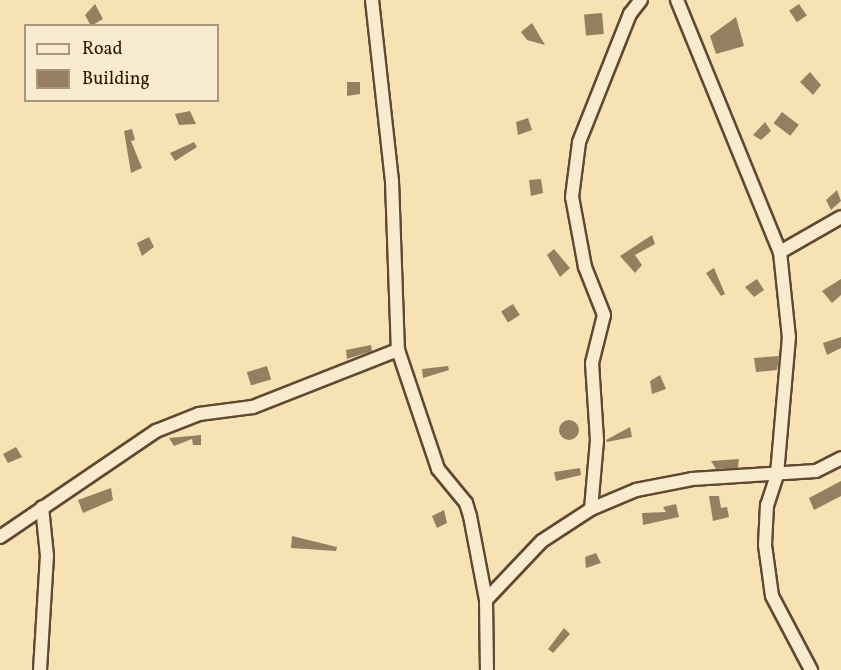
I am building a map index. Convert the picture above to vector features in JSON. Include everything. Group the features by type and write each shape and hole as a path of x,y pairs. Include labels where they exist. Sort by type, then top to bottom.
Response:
{"street":[{"path":"372,0 392,181 398,350 438,469 466,504 486,600 487,670"},
{"path":"591,509 597,440 592,363 604,315 585,267 572,197 579,142 630,14 641,0"},
{"path":"677,0 780,252 789,337 777,475 767,505 765,545 772,596 811,670"},
{"path":"780,252 841,217"},
{"path":"0,537 156,431 199,414 253,407 398,350"},
{"path":"486,600 542,541 591,509 636,490 692,479 816,471 841,458"},
{"path":"40,670 47,556 42,507"}],"building":[{"path":"95,4 103,19 90,24 85,15"},
{"path":"799,4 807,16 797,22 789,11"},
{"path":"602,13 604,34 586,35 584,15"},
{"path":"736,17 744,46 716,54 710,36"},
{"path":"532,23 545,45 527,40 521,32"},
{"path":"810,72 821,85 813,95 800,82"},
{"path":"347,82 360,82 360,94 347,96"},
{"path":"190,111 196,124 179,125 175,114"},
{"path":"782,112 799,125 790,136 774,123"},
{"path":"528,118 532,130 518,135 516,122"},
{"path":"765,122 771,131 761,140 753,135"},
{"path":"132,129 135,140 131,141 142,168 131,173 124,131"},
{"path":"194,142 197,147 175,161 170,153"},
{"path":"541,179 543,193 531,196 529,180"},
{"path":"837,190 841,201 831,210 826,200"},
{"path":"652,235 655,244 635,255 642,265 635,273 620,256"},
{"path":"149,237 154,247 142,256 137,243"},
{"path":"554,249 570,268 560,277 547,255"},
{"path":"714,268 725,294 721,296 706,273"},
{"path":"757,279 764,290 754,297 745,287"},
{"path":"841,279 841,295 832,303 822,291"},
{"path":"513,304 520,315 508,322 501,311"},
{"path":"841,337 841,348 827,355 823,343"},
{"path":"371,345 372,351 347,359 346,350"},
{"path":"779,356 777,370 756,372 754,358"},
{"path":"267,366 271,379 251,386 247,372"},
{"path":"448,366 449,370 423,378 422,369"},
{"path":"660,375 666,389 652,394 650,381"},
{"path":"569,420 576,423 579,430 576,437 569,440 562,437 559,430 562,423"},
{"path":"630,427 632,437 607,442 606,440"},
{"path":"201,435 201,445 193,445 192,439 174,446 169,438"},
{"path":"16,447 22,457 8,463 3,454"},
{"path":"739,459 738,468 716,469 711,461"},
{"path":"580,468 581,475 556,481 554,472"},
{"path":"841,481 841,496 814,510 809,498"},
{"path":"111,488 113,500 83,513 78,500"},
{"path":"709,496 719,496 721,508 727,507 729,517 713,521"},
{"path":"676,504 679,517 643,525 642,513 666,512 663,507"},
{"path":"444,510 447,523 437,528 432,516"},
{"path":"292,536 337,547 336,551 291,548"},
{"path":"596,553 601,563 586,568 585,557"},
{"path":"564,628 570,634 553,653 548,649"}]}
